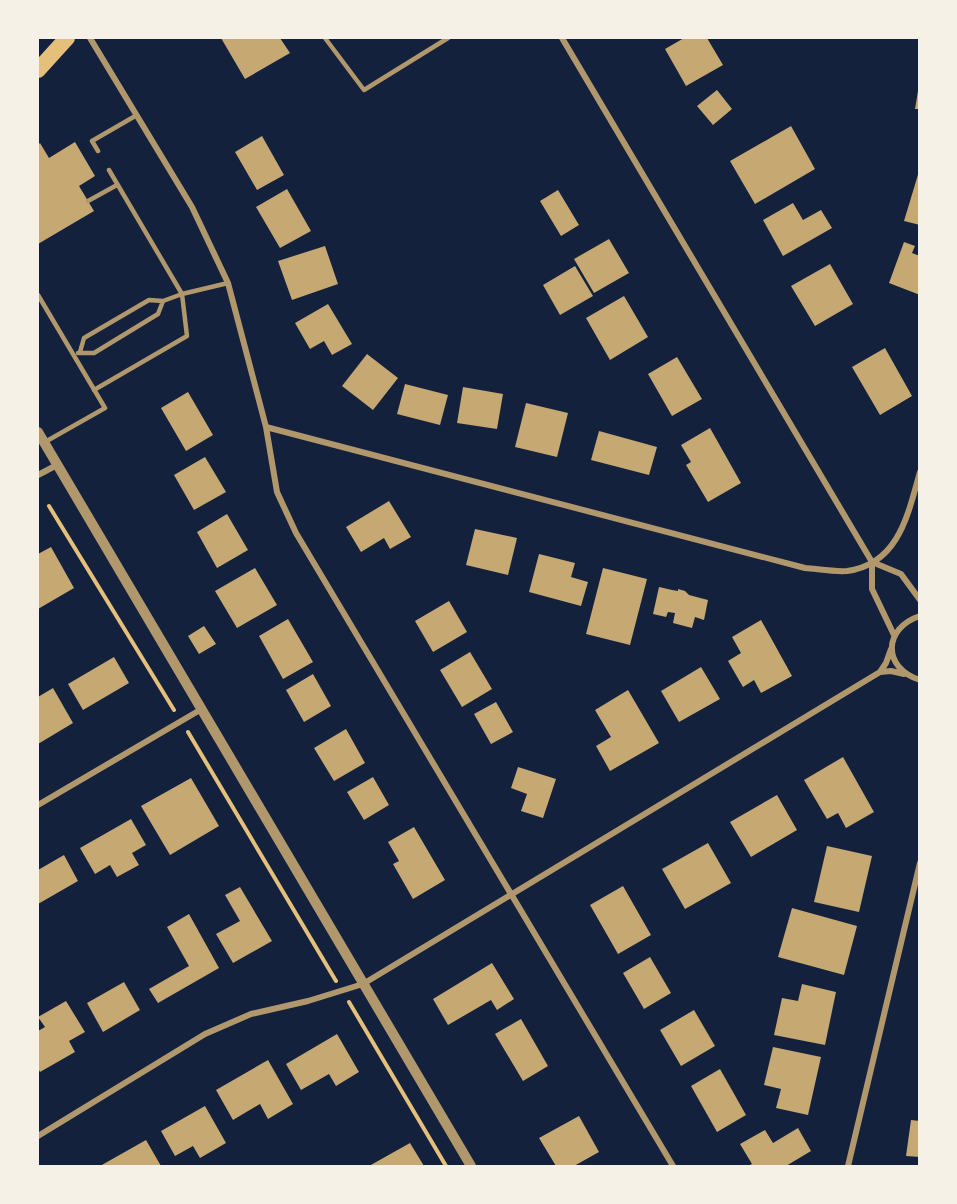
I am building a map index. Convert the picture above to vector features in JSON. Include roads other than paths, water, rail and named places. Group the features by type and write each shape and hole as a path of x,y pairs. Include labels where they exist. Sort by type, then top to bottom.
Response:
{"highway":[{"path":"38,70 66,38"}],"street":[{"path":"90,38 192,207 228,283 266,427 277,492 296,533 673,1167"},
{"path":"562,38 872,562 872,589 894,634"},
{"path":"266,427 805,568 847,570 872,562 897,542 907,518 920,472"},
{"path":"38,432 471,1167"},
{"path":"38,475 57,465"},
{"path":"872,562 901,574 920,600"},
{"path":"38,1136 205,1034 251,1014 308,1001 363,984 510,893 880,672 891,650 894,634 903,623 920,616"},
{"path":"891,650 894,661 904,674"},
{"path":"880,672 891,671 919,680"},
{"path":"38,805 200,710"},
{"path":"848,1167 920,863"}],"lane":[{"path":"325,38 364,90 448,38"},
{"path":"98,152 92,141 137,115"},
{"path":"94,390 187,336 182,294 109,170"},
{"path":"88,201 117,185"},
{"path":"80,352 84,338 149,300 163,301 228,283"},
{"path":"38,295 105,408 44,443"},
{"path":"74,355 80,352 94,352 158,314 163,301"}]}
